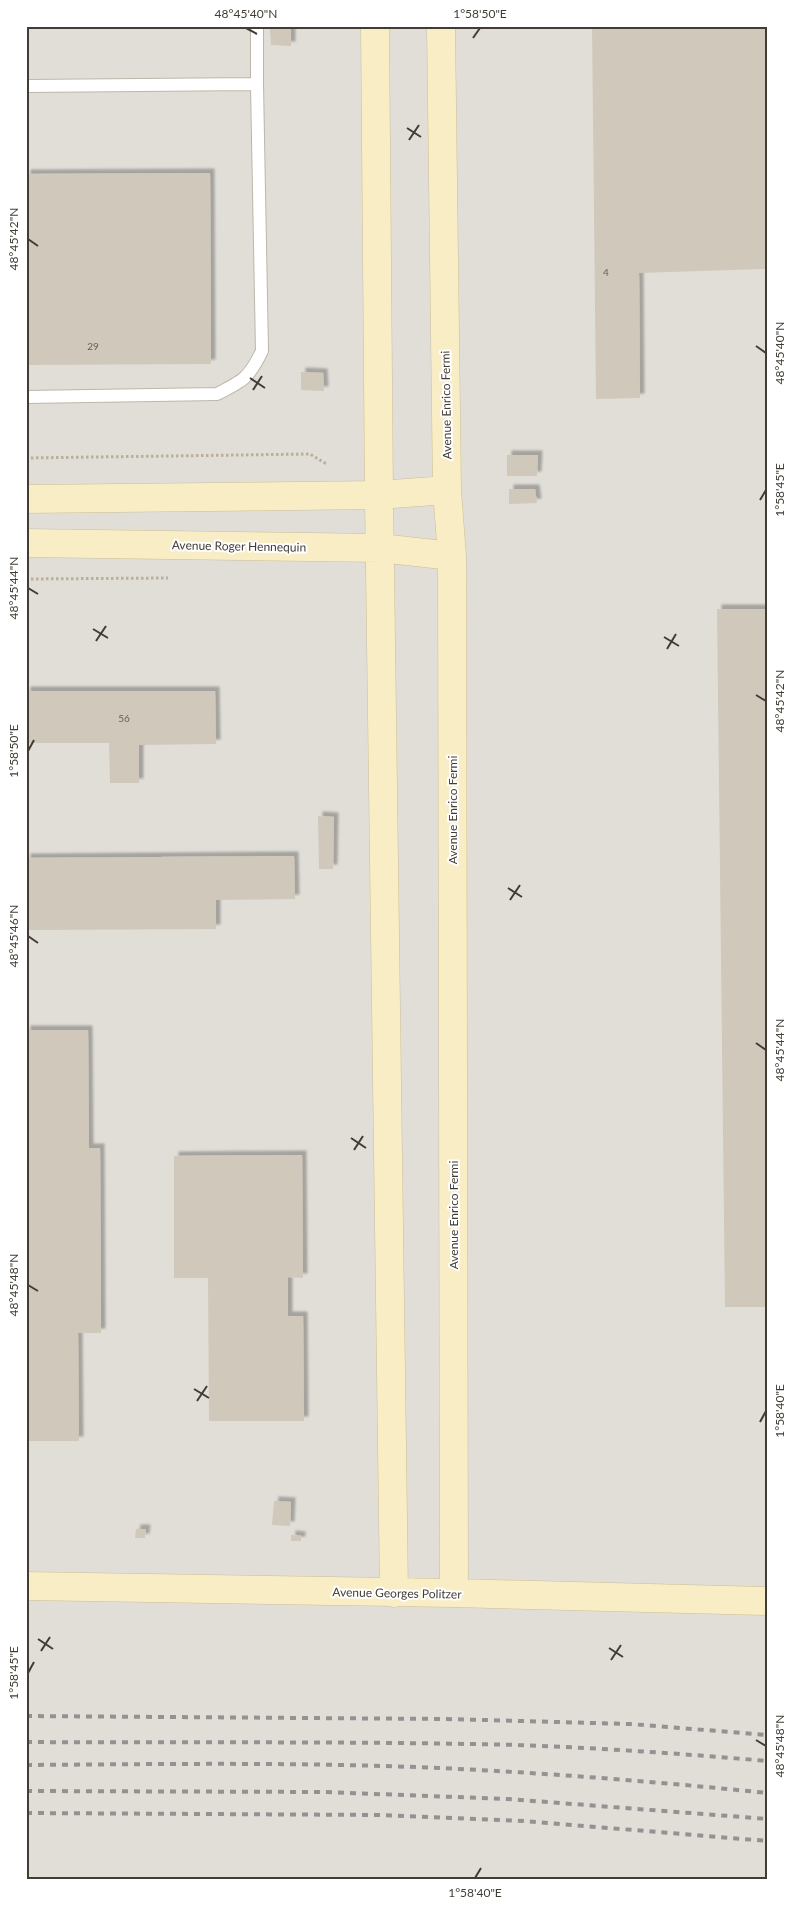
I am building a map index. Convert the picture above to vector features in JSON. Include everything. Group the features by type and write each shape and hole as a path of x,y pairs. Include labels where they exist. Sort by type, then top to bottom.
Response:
{"street":[{"path":"375,26 379,495 394,1593"},
{"name":"Avenue Enrico Fermi","path":"441,26 448,490 452,556 454,1593"},
{"path":"26,499 379,495 448,490"},
{"name":"Avenue Roger Hennequin","path":"26,543 380,548 452,556"},
{"name":"Avenue Georges Politzer","path":"26,1586 454,1593 768,1601"}],"lane":[{"path":"26,397 217,394 239,383 253,369 262,350 257,26"},
{"path":"26,86 257,84"}],"path":[{"path":"26,458 310,454"}],"shaded area":[{"path":"26,26 768,26 768,1880 26,1880"}],"building":[{"path":"592,26 768,26 768,269 639,273 640,398 596,399"},
{"path":"270,29 291,29 291,46 271,45"},
{"path":"210,173 211,364 26,365 26,174"},
{"path":"301,372 323,373 324,391 301,390"},
{"path":"507,455 538,455 537,476 507,476"},
{"path":"509,489 535,489 537,503 509,504"},
{"path":"717,609 768,609 768,1307 725,1307"},
{"path":"26,691 215,691 216,744 139,745 139,783 110,783 109,743 26,743"},
{"path":"318,816 334,817 333,869 319,869"},
{"path":"294,856 295,899 216,900 216,929 26,930 26,858"},
{"path":"26,1030 88,1030 89,1148 100,1148 101,1333 78,1333 79,1441 26,1441"},
{"path":"302,1155 303,1278 288,1277 288,1316 303,1316 304,1421 209,1421 208,1278 174,1278 174,1156"},
{"path":"274,1501 291,1502 290,1526 272,1525"},
{"path":"136,1529 146,1529 145,1538 135,1538"},
{"path":"291,1535 301,1536 301,1541 291,1541"}],"railway":[{"path":"26,1716 447,1719 630,1724 768,1735"},
{"path":"26,1742 518,1745 768,1761"},
{"path":"26,1765 285,1764 388,1766 521,1772 768,1793"},
{"path":"26,1791 324,1792 508,1799 768,1819"},
{"path":"26,1813 383,1815 523,1821 768,1841"}]}
